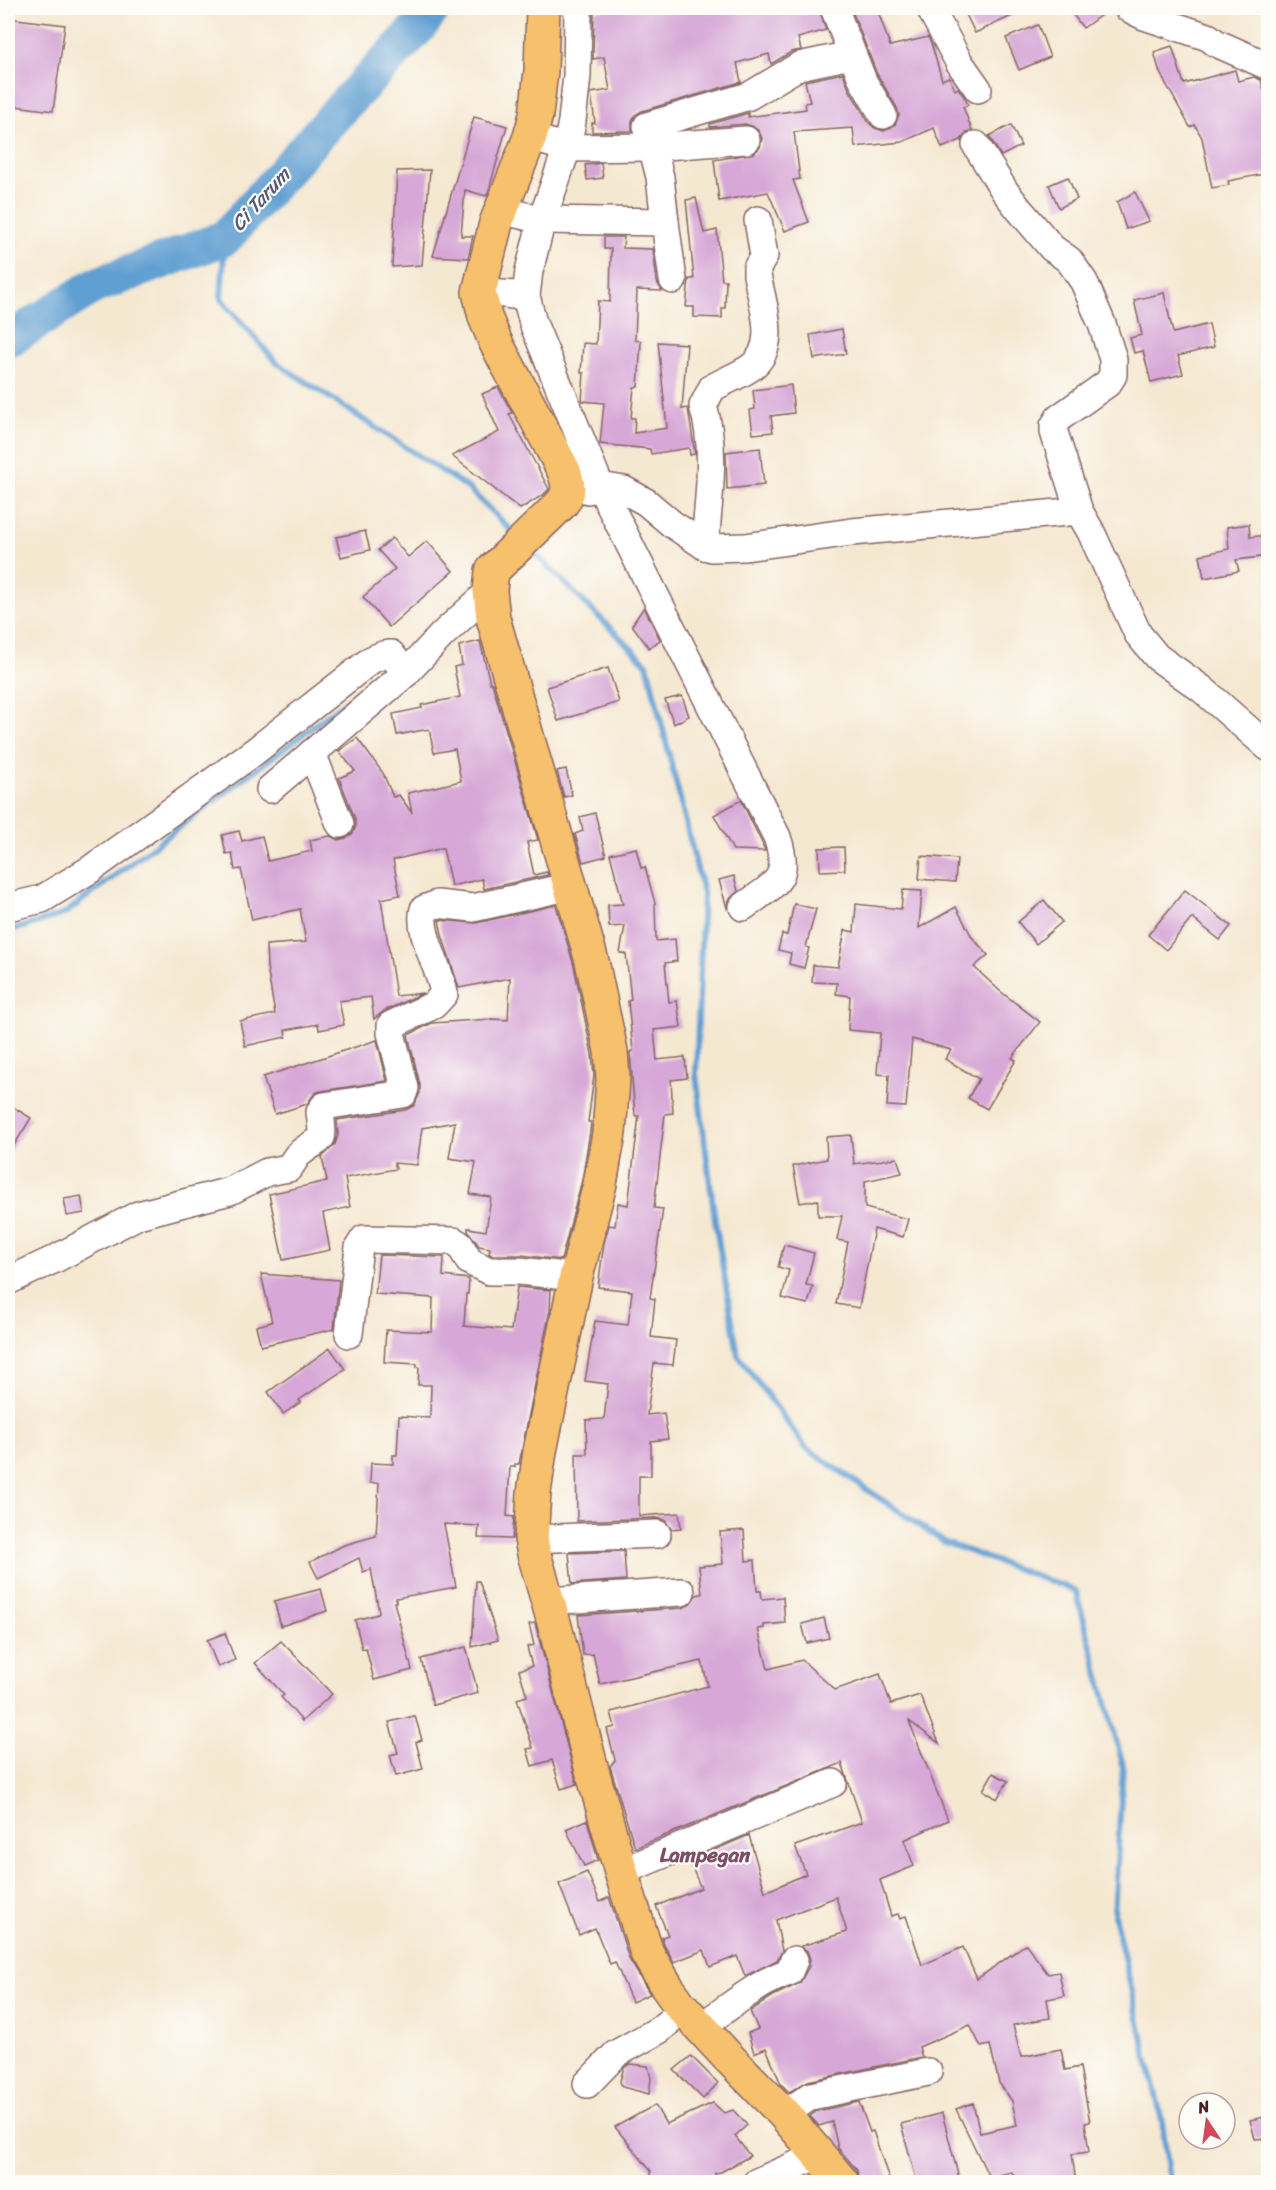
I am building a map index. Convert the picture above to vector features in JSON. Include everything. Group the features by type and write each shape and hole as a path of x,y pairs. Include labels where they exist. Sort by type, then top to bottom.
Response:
{"main road":[{"path":"543,8 559,44 536,115 548,142 520,215 482,292 485,317 496,343 564,471 568,489 564,500 491,581 493,618 571,886 603,1008 611,1051 613,1079 609,1133 602,1174 576,1277 540,1451 531,1539 621,1872 648,1953 667,1987 692,2018 783,2114 842,2182"}],"street":[{"path":"559,44 578,8"},
{"path":"834,8 862,81 883,115"},
{"path":"930,8 959,62 978,89"},
{"path":"1128,8 1144,16 1208,37 1216,43 1269,66"},
{"path":"673,280 660,177 646,127 651,123 749,96 799,66 851,55"},
{"path":"743,907 772,885 783,870 784,857 777,837 600,486 521,296 529,271 520,215 548,142 652,147 746,140"},
{"path":"976,145 1018,208 1052,248 1069,260 1084,282 1109,344 1114,368 1108,383 1059,418 1054,426 1062,460 1079,511 1091,532 1130,620 1148,647 1168,666 1202,689 1269,747"},
{"path":"520,215 665,222"},
{"path":"705,546 711,469 708,421 704,406 711,388 748,370 757,363 766,347 767,334 757,271 764,255 758,220"},
{"path":"482,292 521,296"},
{"path":"564,500 600,486 624,490 646,502 705,546 712,548 745,547 852,532 1079,511"},
{"path":"270,789 312,753 400,664 442,634 491,581"},
{"path":"8,907 42,899 91,869 254,752 371,660 383,655 400,664"},
{"path":"312,753 340,824"},
{"path":"8,1281 138,1215 230,1191 267,1172 289,1168 300,1153 322,1139 320,1112 324,1106 403,1094 405,1088 391,1025 434,1005 444,993 425,933 422,915 424,909 437,904 473,908 571,886"},
{"path":"349,1334 358,1247 364,1239 454,1241 460,1245 469,1261 489,1271 519,1271 576,1277"},
{"path":"531,1539 657,1534"},
{"path":"548,1601 681,1592"},
{"path":"621,1872 833,1783"},
{"path":"587,2084 616,2054 659,2030 750,1993 762,1983 789,1972 794,1960"},
{"path":"783,2114 811,2096 928,2073"},
{"path":"757,2182 819,2155"}],"building":[{"path":"613,8 819,8 826,30 798,38 801,50 791,52 771,64 769,54 737,63 741,82 642,111 635,115 632,121 632,131 592,132 592,123 595,123 591,93 610,90 604,57 593,59 594,11"},
{"path":"851,8 877,8 890,46 928,37 942,80 949,77 955,90 958,88 965,98 968,105 963,107 972,130 967,132 961,140 942,148 934,128 902,142 855,147 853,128 794,132 800,179 793,180 809,222 785,231 768,192 719,201 714,160 754,153 760,147 762,138 759,131 745,124 710,127 710,124 748,113 748,117 806,109 805,103 810,102 805,81 843,73 849,89 869,123 884,131 896,123 899,115 897,108 877,74"},
{"path":"963,8 1029,8 975,33"},
{"path":"1068,8 1111,8 1083,28"},
{"path":"8,18 65,25 53,111 8,105"},
{"path":"1038,25 1050,57 1019,70 1006,38"},
{"path":"1172,46 1184,84 1235,70 1238,81 1254,77 1261,80 1269,107 1269,173 1228,181 1229,185 1212,188 1202,138 1195,125 1190,127 1160,73 1154,52"},
{"path":"474,117 507,126 488,193 486,196 465,190 461,236 473,236 468,258 433,256"},
{"path":"1011,125 1021,146 1001,156 989,136"},
{"path":"601,163 603,178 587,180 585,165"},
{"path":"430,170 422,265 392,267 397,171"},
{"path":"1068,177 1077,199 1059,208 1049,185"},
{"path":"1135,192 1149,221 1126,229 1117,202"},
{"path":"696,198 704,233 717,230 722,280 726,280 725,308 722,308 722,318 694,317 694,307 686,307 689,279 694,279 686,200"},
{"path":"604,237 624,237 623,248 653,249 657,282 662,291 637,290 635,340 641,341 638,387 634,387 631,418 635,418 634,433 667,428 658,342 687,344 682,409 688,408 695,454 690,455 689,448 651,454 650,449 600,444 604,403 582,401 584,373 581,373 583,343 596,344 598,301 610,302 611,249 604,249"},
{"path":"1164,293 1173,333 1209,324 1214,347 1178,356 1183,374 1151,382 1143,351 1134,353 1130,338 1142,335 1134,300"},
{"path":"842,329 846,354 814,359 810,335"},
{"path":"791,385 794,413 771,416 773,432 753,434 750,410 755,409 753,390"},
{"path":"498,387 512,413 509,414 549,489 520,509 452,456 499,432 482,394"},
{"path":"760,448 764,485 727,489 726,452"},
{"path":"1249,524 1250,537 1269,535 1269,556 1236,560 1239,571 1204,578 1200,555 1229,549 1227,527"},
{"path":"365,531 370,550 341,557 336,537"},
{"path":"392,538 408,557 427,541 453,571 389,627 363,597 395,569 378,550"},
{"path":"644,607 660,640 649,648 632,625"},
{"path":"480,641 490,683 492,683 538,840 527,842 534,875 547,872 548,875 484,889 482,879 451,886 443,848 393,860 400,895 381,899 396,996 423,993 384,1011 374,1019 371,997 339,1001 344,1025 319,1030 318,1024 285,1030 286,1037 245,1046 240,1021 275,1014 267,967 266,945 306,942 300,909 252,920 241,869 235,870 232,853 226,854 222,835 239,831 242,841 262,836 268,861 312,851 310,840 330,836 338,840 353,833 356,826 355,819 339,778 355,771 339,751 357,738 383,773 393,797 399,795 412,813 408,793 461,781 455,749 434,753 429,729 397,735 393,714 422,708 421,705 460,697 454,667 462,665 459,646"},
{"path":"608,668 619,702 558,721 547,687"},
{"path":"682,696 689,716 674,724 665,700"},
{"path":"566,769 572,795 564,797 557,771"},
{"path":"741,800 765,851 733,850 714,815"},
{"path":"595,813 606,856 583,862 575,834 583,831 580,817"},
{"path":"844,847 845,870 820,871 819,848"},
{"path":"636,848 641,868 645,867 655,903 656,941 675,939 677,961 665,963 669,1002 677,1001 681,1027 654,1030 657,1060 685,1057 687,1078 671,1080 673,1113 665,1114 654,1208 663,1209 650,1298 655,1299 651,1337 676,1340 673,1365 654,1363 647,1415 664,1413 668,1439 651,1441 651,1476 639,1476 639,1516 679,1513 681,1528 671,1529 665,1520 656,1518 577,1521 576,1454 587,1454 586,1420 604,1419 608,1384 585,1381 595,1321 628,1325 632,1291 598,1287 609,1225 615,1226 618,1203 628,1205 639,1116 635,1116 630,1052 633,1051 628,1001 631,1000 626,954 620,953 625,926 609,927 608,905 623,904 610,854"},
{"path":"921,856 957,859 955,882 919,879"},
{"path":"734,876 738,891 729,900 727,908 719,880"},
{"path":"903,890 922,891 919,928 956,907 972,937 988,955 974,967 1040,1022 1012,1058 1016,1060 987,1109 968,1098 979,1079 945,1059 951,1050 912,1039 906,1107 887,1106 889,1075 877,1074 880,1033 848,1030 850,996 836,994 837,983 812,982 813,965 838,967 845,930 854,932 856,904 901,909"},
{"path":"1185,890 1231,926 1220,940 1192,918 1166,950 1148,935"},
{"path":"1044,900 1062,922 1036,944 1018,922"},
{"path":"794,904 816,909 806,947 809,948 804,968 789,964 791,953 778,950 782,934 787,935"},
{"path":"556,905 574,966 592,1054 594,1076 588,1122 591,1122 590,1131 582,1180 561,1260 521,1255 493,1255 489,1254 490,1248 479,1246 468,1228 486,1231 491,1197 470,1194 476,1162 449,1158 455,1122 422,1128 417,1165 394,1163 396,1169 345,1178 350,1207 323,1213 330,1250 283,1260 269,1194 327,1181 322,1157 335,1144 338,1135 337,1120 405,1110 414,1106 420,1093 420,1085 408,1035 432,1023 508,1020 510,978 459,988 439,920 476,923"},
{"path":"377,1040 387,1081 321,1091 315,1093 307,1104 275,1114 263,1077"},
{"path":"8,1104 31,1118 8,1155"},
{"path":"851,1135 854,1164 897,1158 902,1173 865,1181 865,1208 908,1219 903,1237 874,1229 859,1308 836,1304 848,1242 837,1240 842,1216 818,1216 818,1200 800,1203 793,1166 827,1159 826,1137"},
{"path":"81,1196 84,1213 67,1216 64,1199"},
{"path":"784,1245 814,1253 806,1285 813,1286 808,1304 782,1298 789,1270 778,1267"},
{"path":"379,1255 444,1257 443,1276 469,1279 464,1326 511,1330 517,1287 551,1290 550,1310 519,1464 510,1467 507,1516 514,1517 512,1539 478,1538 479,1526 444,1524 456,1587 396,1598 394,1602 412,1670 374,1680 366,1648 362,1649 355,1620 379,1612 371,1569 363,1572 359,1558 318,1578 310,1562 344,1545 376,1536 379,1483 370,1483 371,1463 393,1464 393,1455 397,1455 399,1416 430,1418 431,1385 418,1385 419,1367 417,1364 384,1362 386,1330 432,1332 433,1298 375,1294"},
{"path":"261,1274 339,1280 334,1329 261,1346 256,1326 272,1322"},
{"path":"330,1348 345,1369 299,1400 301,1402 283,1414 268,1392"},
{"path":"744,1530 746,1561 755,1560 757,1591 761,1591 762,1599 783,1597 785,1623 764,1625 764,1628 758,1629 768,1669 802,1660 835,1690 880,1674 891,1704 920,1695 939,1743 909,1721 948,1820 904,1840 914,1866 880,1880 891,1916 898,1914 900,1919 906,1916 922,1965 963,1947 977,1979 1026,1944 1048,1974 1059,1972 1064,1996 1047,1999 1050,2018 1013,2025 1021,2057 1061,2049 1065,2070 1080,2067 1090,2122 1085,2123 1089,2152 1072,2154 1076,2182 1017,2182 1012,2172 989,2177 956,2109 973,2103 980,2133 1017,2125 1012,2101 999,2083 990,2045 981,2047 970,2025 919,2047 922,2057 808,2081 789,2092 781,2084 766,2048 754,2053 748,2033 758,2029 750,2011 773,1996 800,1983 810,1959 807,1951 801,1946 847,1932 836,1897 776,1920 782,1951 777,1960 745,1976 737,1956 710,1967 704,1950 674,1962 664,1945 662,1937 668,1935 656,1906 701,1888 689,1861 749,1835 765,1892 806,1874 795,1846 862,1822 842,1763 635,1848 610,1766 615,1760 607,1729 615,1727 611,1712 708,1686 702,1661 600,1684 593,1654 583,1655 578,1615 682,1608 689,1605 696,1595 702,1594 699,1566 723,1564 720,1532"},
{"path":"624,1551 626,1580 572,1584 569,1553"},
{"path":"476,1581 479,1581 498,1640 472,1647"},
{"path":"321,1589 327,1611 281,1626 274,1601"},
{"path":"824,1618 829,1638 807,1643 802,1624"},
{"path":"535,1623 577,1784 561,1789 552,1760 532,1766 527,1749 533,1748 517,1699 527,1696 519,1670 532,1666 527,1647 534,1645 529,1624"},
{"path":"225,1633 235,1660 218,1667 207,1640"},
{"path":"281,1641 332,1694 302,1721 281,1697 284,1695 255,1663"},
{"path":"466,1647 478,1693 433,1705 421,1659"},
{"path":"415,1716 422,1740 416,1742 423,1769 396,1776 390,1755 398,1753 389,1722"},
{"path":"993,1773 1008,1781 997,1799 983,1790"},
{"path":"587,1820 598,1860 584,1866 566,1829"},
{"path":"587,1872 600,1902 609,1897 629,1959 650,1994 632,2002 615,1962 610,1964 595,1928 579,1935 559,1884"},
{"path":"691,2056 718,2083 703,2099 674,2070"},
{"path":"630,2064 648,2066 651,2078 649,2094 622,2087 620,2081 624,2068"},
{"path":"859,2102 870,2132 873,2131 890,2182 860,2182 857,2170 838,2148 832,2122 819,2126 810,2116 817,2111"},
{"path":"713,2103 724,2113 733,2110 747,2125 735,2136 750,2156 715,2173 718,2182 651,2182 651,2171 615,2127 655,2105 666,2124"},
{"path":"942,2113 960,2182 917,2182 901,2124"},
{"path":"1269,2116 1269,2138 1255,2139 1250,2120"}],"waterway":[{"name":"Ci Tarum","path":"8,340 94,286 225,238 344,105 420,26 433,8"},
{"path":"225,238 221,299 277,363 468,488 516,535"},
{"path":"530,549 647,664 703,893 696,1074 715,1221 738,1355 806,1448 944,1542 1076,1591 1123,1765 1114,1915 1162,2121 1170,2182"},
{"path":"8,929 20,928 64,914 392,667"}],"district":[{"name":"Lampegan","path":"705,1855"}]}
